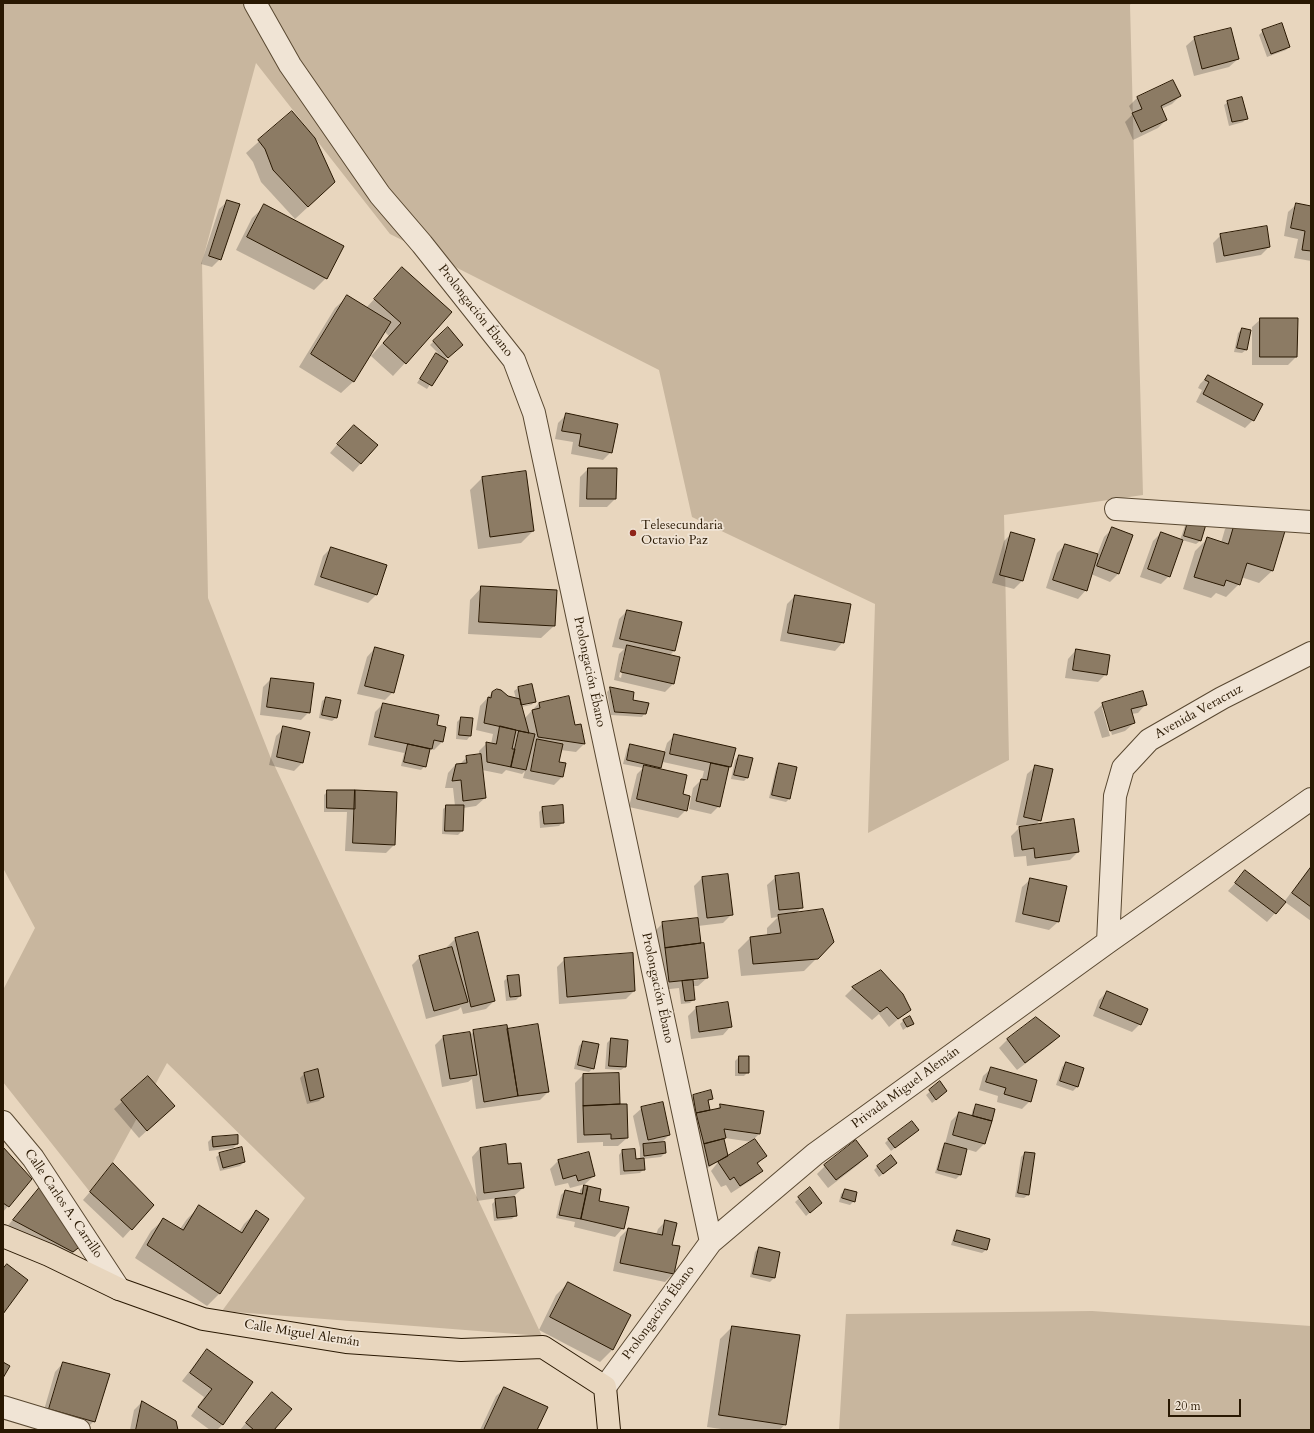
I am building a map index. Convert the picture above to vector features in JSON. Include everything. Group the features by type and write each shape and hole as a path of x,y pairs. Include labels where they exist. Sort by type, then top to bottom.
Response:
{"main road":[{"name":"Calle Miguel Alemán","path":"3,1236 119,1289 203,1319 346,1342 461,1350 542,1347 605,1387"},
{"path":"605,1387 609,1430"}],"street":[{"name":"Prolongación Ébano","path":"255,3 290,65 380,195 422,244 514,360 535,420 711,1242 605,1387"},
{"path":"1116,509 1311,522"},
{"name":"Avenida Veracruz","path":"1108,942 1115,796 1123,768 1149,740 1222,698 1311,653"},
{"name":"Privada Miguel Alemán","path":"711,1242 815,1154 1108,942 1311,799"},
{"name":"Calle Carlos A. Carrillo","path":"3,1122 33,1158 119,1289"},
{"path":"3,1407 79,1430"}],"shaded area":[{"path":"3,3 1131,3 1143,495 1004,515 1009,760 868,833 875,604 692,517 659,370 390,234 256,63 202,262 208,598 270,756 542,1336 222,1311 305,1198 167,1063 94,1197 3,1082 3,990 35,928 3,868"},
{"path":"1092,1311 1311,1326 1311,1430 839,1430 846,1314"}],"building":[{"path":"1282,23 1290,47 1271,54 1262,30"},
{"path":"1231,28 1239,59 1202,69 1194,37"},
{"path":"1173,80 1181,96 1161,106 1167,120 1141,132 1132,113 1142,109 1137,97"},
{"path":"1242,97 1248,119 1232,122 1227,101"},
{"path":"292,111 315,138 335,182 308,207 273,170 265,149 258,140"},
{"path":"227,200 240,204 221,260 209,256"},
{"path":"1296,203 1311,206 1311,251 1302,250 1305,231 1291,228"},
{"path":"264,204 344,246 327,279 247,237"},
{"path":"1267,226 1270,247 1224,256 1220,234"},
{"path":"402,267 452,312 406,364 383,343 401,323 374,299"},
{"path":"347,295 391,322 354,382 311,354"},
{"path":"1260,318 1298,318 1297,357 1260,357"},
{"path":"448,327 463,345 448,358 433,341"},
{"path":"1242,328 1251,330 1247,350 1237,348"},
{"path":"436,353 448,361 432,386 420,379"},
{"path":"1208,375 1263,404 1254,421 1203,394 1209,382 1205,380"},
{"path":"566,413 618,424 612,453 579,446 581,434 562,431"},
{"path":"354,425 378,445 361,464 337,444"},
{"path":"588,468 617,468 616,499 587,499"},
{"path":"526,471 534,531 490,537 482,477"},
{"path":"1190,515 1207,521 1201,541 1184,536"},
{"path":"1237,516 1285,531 1273,571 1247,563 1240,585 1226,580 1224,586 1194,577 1207,537 1228,544"},
{"path":"1112,527 1133,535 1119,574 1097,566"},
{"path":"1011,532 1035,539 1023,581 1000,575"},
{"path":"1161,532 1183,540 1170,577 1148,569"},
{"path":"1065,544 1098,554 1087,591 1053,580"},
{"path":"331,547 387,565 377,595 321,577"},
{"path":"481,586 557,590 555,626 479,622"},
{"path":"795,595 851,604 844,643 788,633"},
{"path":"627,610 682,622 675,651 620,639"},
{"path":"627,645 680,657 674,684 621,672"},
{"path":"375,647 404,655 394,693 365,686"},
{"path":"1076,649 1110,655 1107,675 1073,670"},
{"path":"271,678 314,683 310,713 267,707"},
{"path":"532,684 536,702 521,705 518,687"},
{"path":"610,687 634,692 633,700 649,703 646,714 615,712"},
{"path":"497,689 501,690 508,696 520,699 529,733 484,723 488,697 491,698 492,692"},
{"path":"1143,691 1147,705 1131,709 1135,723 1110,731 1102,703"},
{"path":"569,696 575,725 581,724 585,744 538,737 532,710 540,708 539,703"},
{"path":"326,697 341,700 337,718 322,715"},
{"path":"383,703 439,715 437,725 446,727 443,742 434,740 432,749 375,737"},
{"path":"461,717 473,718 471,736 459,735"},
{"path":"283,726 310,732 303,763 277,757"},
{"path":"500,726 516,730 512,749 515,749 511,767 487,762 486,742 496,744"},
{"path":"519,731 535,734 526,770 511,767"},
{"path":"674,734 736,748 731,767 670,754"},
{"path":"537,739 563,744 559,762 566,763 563,777 531,771"},
{"path":"408,744 430,749 426,767 404,762"},
{"path":"630,744 665,752 661,768 627,760"},
{"path":"481,754 486,798 463,801 461,780 452,781 456,764 467,763 466,756"},
{"path":"739,755 753,758 748,778 734,775"},
{"path":"711,763 729,767 720,807 696,801 701,779 707,780"},
{"path":"779,763 797,767 790,799 772,795"},
{"path":"644,765 687,775 683,794 690,796 687,811 637,799"},
{"path":"1035,765 1053,769 1041,821 1024,817"},
{"path":"327,790 355,790 355,809 327,808"},
{"path":"355,790 397,792 395,845 353,843"},
{"path":"446,805 464,805 463,831 445,831"},
{"path":"563,805 564,823 544,824 542,807"},
{"path":"1074,819 1079,852 1035,858 1034,848 1022,850 1019,827"},
{"path":"1311,867 1311,907 1292,893"},
{"path":"1245,870 1286,902 1276,914 1235,883"},
{"path":"799,873 803,908 779,910 775,876"},
{"path":"728,874 733,915 707,918 702,877"},
{"path":"1030,878 1067,886 1059,922 1023,914"},
{"path":"823,909 834,942 818,959 753,964 750,937 781,933 778,915"},
{"path":"698,918 701,943 665,948 662,922"},
{"path":"478,932 495,1001 471,1007 455,938"},
{"path":"704,943 708,978 669,982 665,948"},
{"path":"452,947 468,1002 434,1011 419,956"},
{"path":"633,953 635,991 567,997 564,958"},
{"path":"881,970 903,994 911,1010 898,1019 887,1007 880,1012 852,987"},
{"path":"519,975 521,996 510,997 507,976"},
{"path":"693,980 695,1000 685,1001 682,981"},
{"path":"1107,991 1148,1009 1141,1025 1100,1008"},
{"path":"728,1002 732,1027 699,1032 696,1007"},
{"path":"910,1016 914,1024 907,1027 903,1020"},
{"path":"1036,1017 1060,1036 1025,1063 1007,1039"},
{"path":"538,1024 549,1092 518,1096 507,1029"},
{"path":"507,1025 518,1096 484,1102 473,1030"},
{"path":"470,1032 477,1075 450,1079 443,1036"},
{"path":"611,1038 628,1040 626,1067 609,1066"},
{"path":"583,1041 599,1044 594,1069 578,1065"},
{"path":"739,1056 749,1056 749,1073 739,1073"},
{"path":"1066,1062 1084,1068 1078,1087 1060,1081"},
{"path":"991,1067 1037,1080 1031,1102 1004,1094 1006,1088 986,1082"},
{"path":"318,1069 324,1097 310,1101 304,1073"},
{"path":"619,1073 620,1104 583,1106 583,1074"},
{"path":"148,1076 175,1106 147,1131 121,1100"},
{"path":"940,1081 947,1091 936,1100 929,1090"},
{"path":"711,1090 713,1099 708,1100 710,1110 696,1113 693,1095"},
{"path":"663,1102 670,1135 648,1140 641,1107"},
{"path":"627,1104 628,1138 611,1139 611,1134 584,1135 583,1106"},
{"path":"720,1104 764,1111 760,1134 724,1129 726,1138 704,1144 696,1113 720,1108"},
{"path":"976,1104 995,1109 992,1121 973,1116"},
{"path":"959,1112 992,1121 985,1144 953,1135"},
{"path":"912,1121 919,1130 895,1148 888,1139"},
{"path":"238,1135 238,1144 213,1147 212,1137"},
{"path":"724,1139 728,1156 709,1166 704,1144"},
{"path":"755,1139 767,1156 757,1163 763,1171 740,1186 734,1177 730,1180 718,1162"},
{"path":"856,1140 868,1156 836,1180 824,1165"},
{"path":"665,1142 666,1153 644,1156 643,1144"},
{"path":"945,1143 967,1149 961,1175 938,1170"},
{"path":"506,1144 508,1164 521,1163 524,1188 484,1193 480,1148"},
{"path":"3,1147 32,1179 9,1207 3,1203"},
{"path":"242,1147 245,1162 223,1168 219,1153"},
{"path":"635,1149 636,1159 644,1158 645,1170 624,1171 622,1150"},
{"path":"589,1152 595,1176 578,1181 576,1175 563,1179 558,1160"},
{"path":"1025,1152 1035,1153 1029,1195 1018,1193"},
{"path":"891,1155 897,1163 883,1174 877,1166"},
{"path":"113,1163 154,1205 132,1230 90,1192"},
{"path":"584,1185 588,1186 581,1219 559,1215 565,1190 582,1194"},
{"path":"588,1186 601,1189 599,1201 629,1207 624,1229 581,1219"},
{"path":"40,1187 82,1245 73,1252 13,1220"},
{"path":"810,1187 822,1203 810,1213 798,1197"},
{"path":"845,1189 857,1192 855,1202 842,1198"},
{"path":"515,1197 517,1216 497,1218 495,1199"},
{"path":"199,1205 242,1233 256,1210 269,1219 220,1294 147,1245 163,1218 183,1230"},
{"path":"665,1220 677,1223 672,1245 680,1246 674,1274 620,1263 628,1228 662,1235"},
{"path":"957,1230 990,1239 987,1250 954,1241"},
{"path":"759,1247 780,1252 775,1278 753,1274"},
{"path":"7,1264 28,1280 3,1314 3,1269"},
{"path":"568,1282 631,1315 613,1350 550,1317"},
{"path":"732,1326 800,1335 786,1425 719,1415"},
{"path":"207,1349 253,1382 223,1425 198,1407 212,1389 190,1373"},
{"path":"3,1362 10,1366 3,1378"},
{"path":"63,1362 110,1374 95,1422 49,1409"},
{"path":"504,1387 548,1407 537,1430 484,1430"},
{"path":"272,1392 292,1409 274,1430 254,1430 246,1423"},
{"path":"142,1401 176,1421 178,1430 136,1430"}],"place":[{"name":"Telesecundaria Octavio Paz","path":"633,533"}]}
